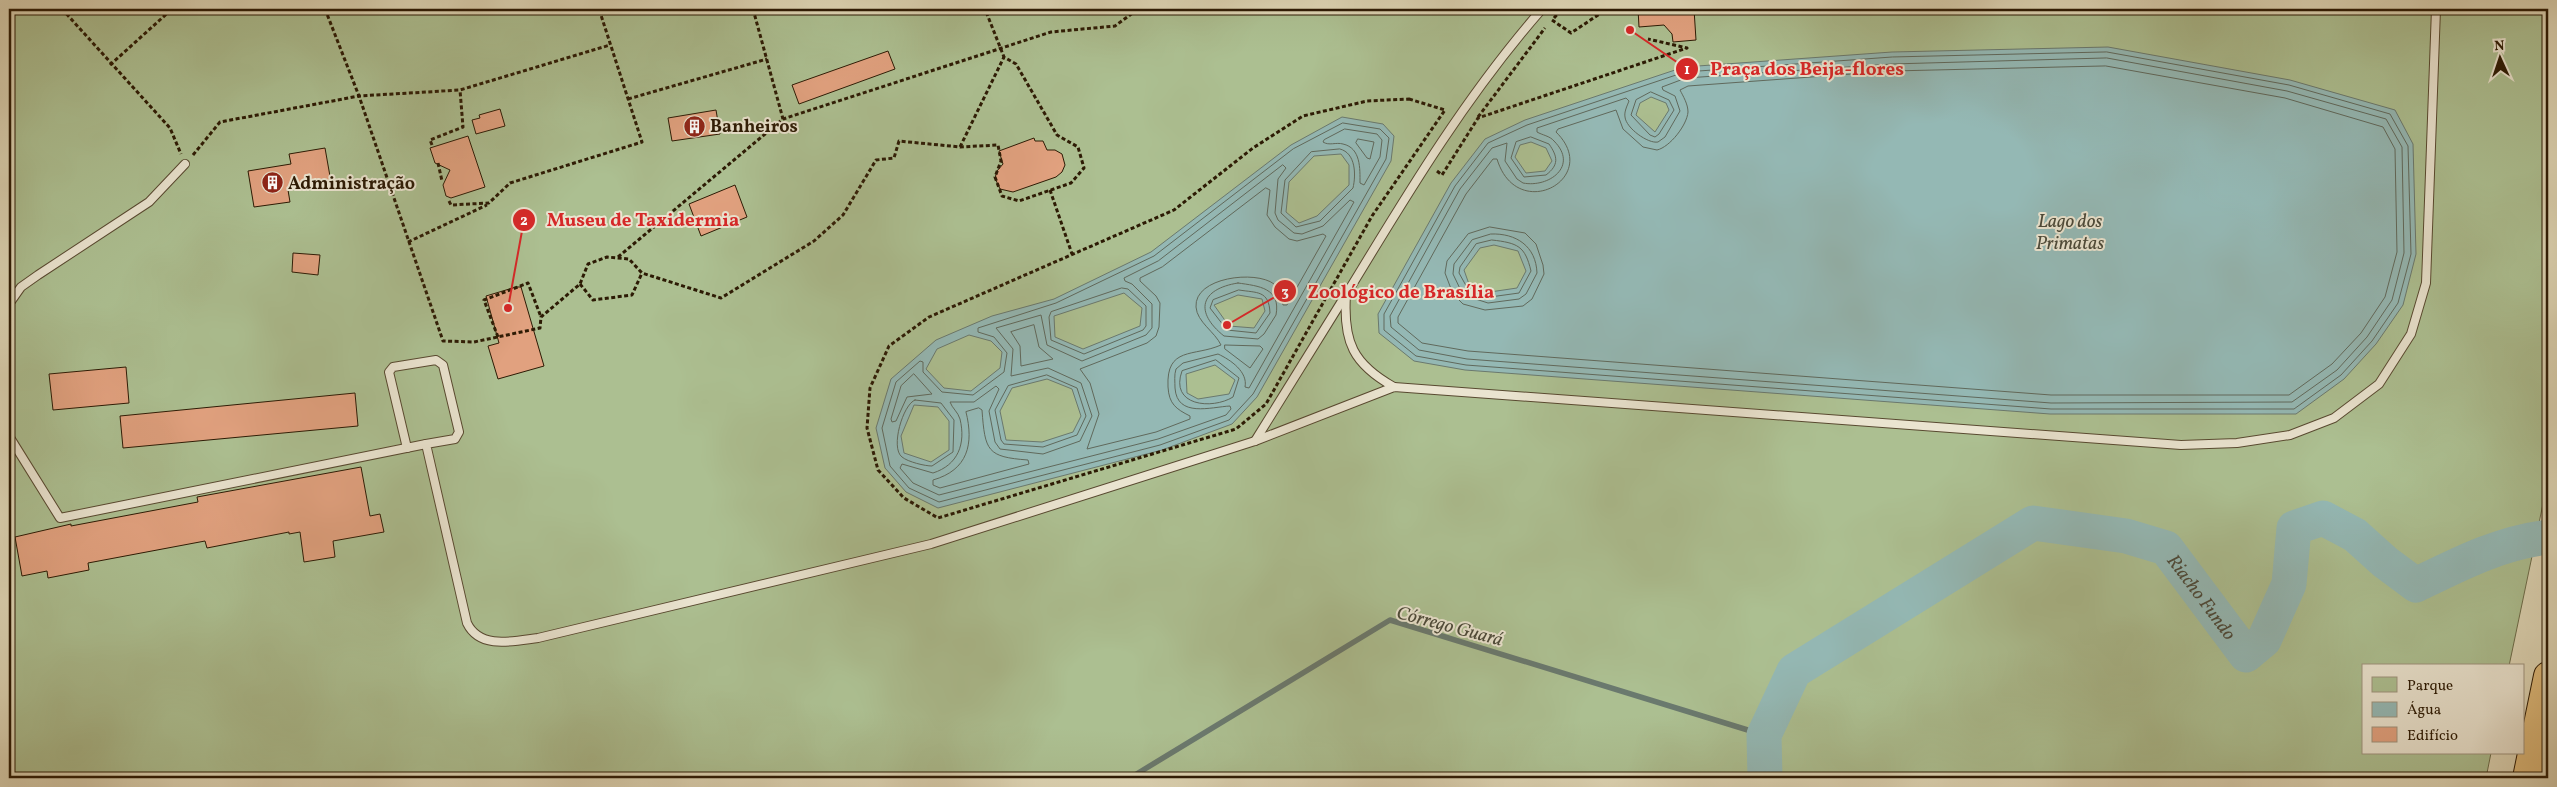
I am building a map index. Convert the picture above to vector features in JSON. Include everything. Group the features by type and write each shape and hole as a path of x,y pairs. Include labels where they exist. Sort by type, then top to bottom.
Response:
{"highway":[{"path":"2527,778 2548,676"}],"lane":[{"path":"1255,441 1426,163 1505,50 1542,9"},
{"path":"426,444 468,623 477,636 486,640 504,642 547,636 922,546 1255,441 1394,387 2181,445 2237,443 2290,435 2334,418 2379,384 2411,334 2426,283 2436,9"},
{"path":"9,304 21,287 149,202 186,164"},
{"path":"1346,295 1345,311 1351,343 1358,360 1372,374 1394,387"},
{"path":"9,436 60,518 455,439 459,432 444,365 436,360 393,367 389,372 407,448"},
{"path":"2547,778 2548,774"}],"path":[{"path":"62,9 170,128 186,164 220,122 358,96 460,90 610,45"},
{"path":"110,64 172,9"},
{"path":"325,9 358,96 442,341 474,342 498,337 540,328 540,317 528,283 484,300 498,337"},
{"path":"408,242 490,204 510,183 642,142 599,9"},
{"path":"753,9 783,119"},
{"path":"540,317 580,284 588,264 607,257 629,259 642,274 721,298 814,241 843,215 876,160 894,158 899,141 960,147 998,144 1001,161 995,177 1002,196 1019,201 1071,183 1084,168 1078,147 1057,135 1016,64 1004,57 985,9"},
{"path":"618,258 783,119 1000,46 1051,32 1115,26 1138,9"},
{"path":"1442,175 1478,118 1562,9"},
{"path":"1552,20 1571,33 1607,9"},
{"path":"1478,118 1687,48 1648,39"},
{"path":"960,147 1004,57"},
{"path":"628,99 767,60"},
{"path":"432,144 430,140 462,127 460,90"},
{"path":"1409,99 1444,110 1372,216 1266,404 1236,429 938,518 904,498 878,470 867,428 870,388 889,346 930,317 1072,254 1174,210 1253,148 1303,116 1367,101 1409,99"},
{"path":"438,163 442,181"},
{"path":"1050,190 1072,254"},
{"path":"449,201 452,205 490,204"},
{"path":"580,284 593,300 632,295 642,274"}],"green space":[{"path":"9,9 2548,9 2548,480 2509,664 2362,664 2362,754 2491,754 2486,778 9,778"}],"water":[{"name":"Lago dos Primatas","path":"2108,47 2290,80 2395,110 2413,144 2416,254 2403,305 2376,344 2344,379 2296,414 2050,414 1465,370 1414,361 1379,333 1378,314 1451,183 1485,139 1525,120 1684,67 1892,52","holes":["1651,97 1666,103 1669,110 1655,132 1636,115 1640,103","1531,142 1546,148 1552,161 1545,171 1526,173 1515,157 1520,145","1494,245 1518,251 1526,271 1517,288 1490,292 1470,287 1464,270 1480,248"]},
{"path":"1342,117 1383,124 1394,136 1391,161 1257,397 1232,424 1162,450 938,508 906,492 885,468 876,428 891,379 936,340 992,316 1054,299 1151,252 1291,145","holes":["1341,154 1349,165 1349,185 1317,216 1299,223 1286,212 1289,182 1314,156","1124,293 1142,308 1140,326 1083,349 1055,337 1054,316","1238,295 1262,299 1265,311 1254,328 1229,326 1214,305","969,335 991,341 1002,352 1000,368 971,391 944,388 926,369 937,349","1215,365 1235,380 1229,394 1198,399 1187,393 1186,374","1047,379 1072,389 1081,416 1073,432 1042,442 1006,440 1000,411 1012,388","914,405 938,407 949,421 949,450 931,462 904,453 901,436"]}],"building":[{"path":"1638,9 1694,9 1696,40 1673,42 1672,34 1664,25 1639,27"},
{"path":"888,51 895,69 799,104 792,85"},
{"path":"500,109 505,126 476,134 472,120 480,118 479,115"},
{"name":"Banheiros","path":"716,110 720,134 672,141 668,118"},
{"path":"468,136 485,187 451,198 446,196 443,185 450,170 435,163 430,148"},
{"path":"1034,138 1035,141 1043,141 1047,150 1055,150 1062,154 1065,165 1062,172 1056,177 1013,192 1000,189 995,178 997,171 1003,164 999,151"},
{"path":"325,148 331,182 288,190 290,202 254,207 248,171 291,164 289,154"},
{"path":"735,185 747,217 701,236 689,204"},
{"path":"293,253 320,255 318,275 292,272"},
{"path":"521,287 544,366 498,379 488,346 499,343 486,296"},
{"path":"126,367 129,403 53,410 49,374"},
{"path":"355,393 358,426 123,448 120,416"},
{"path":"361,467 370,516 380,514 384,532 333,541 335,557 304,562 300,532 289,534 289,532 207,548 205,541 88,563 89,570 48,578 47,571 22,576 15,537 71,524 71,526 198,502 197,497"}],"waterway":[{"name":"Riacho Fundo","path":"1765,778 1764,735 1794,671 2033,523 2126,536 2166,548 2246,655 2264,640 2289,584 2294,528 2323,518 2355,535 2385,562 2416,585 2496,549 2548,537"},
{"name":"Córrego Guará","path":"1130,778 1390,620 1764,735"}],"place":[{"name":"Praça dos Beija-flores","path":"1630,30"},
{"name":"Banheiros","path":"694,126"},
{"name":"Administração","path":"272,183"},
{"name":"Museu de Taxidermia","path":"508,308"},
{"name":"Zoológico de Brasília","path":"1227,325"}]}
